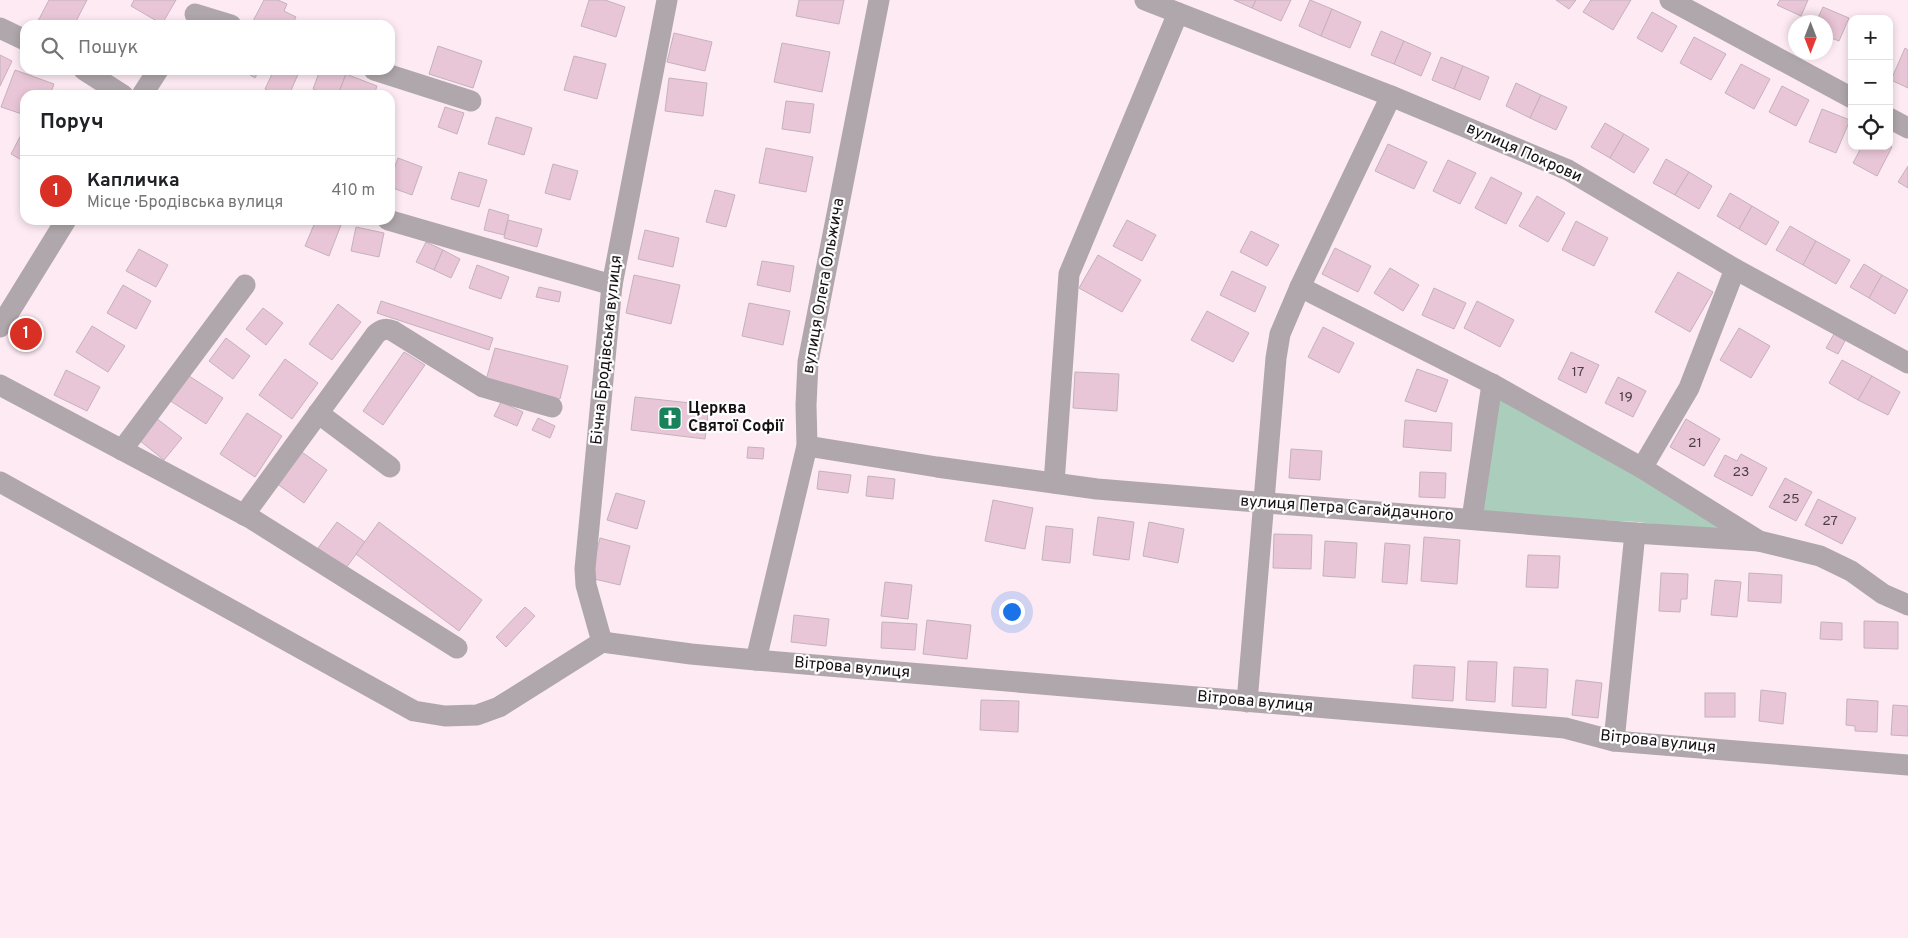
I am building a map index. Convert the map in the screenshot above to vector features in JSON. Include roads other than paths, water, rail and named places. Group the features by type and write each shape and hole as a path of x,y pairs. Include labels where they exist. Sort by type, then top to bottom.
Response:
{"street":[{"name":"Бічна Бродівська вулиця","path":"602,642 586,585 585,570 612,285 667,0"},
{"name":"вулиця Олега Ольжича","path":"756,660 806,446 808,362 879,0"},
{"name":"вулиця Покрови","path":"1145,0 1391,96 1568,170 1735,269 1908,363"},
{"path":"1670,0 1848,96"},
{"path":"195,13 216,20"},
{"path":"1054,483 1068,274 1178,13"},
{"path":"0,28 20,38"},
{"path":"92,75 115,90"},
{"path":"145,90 155,75"},
{"path":"390,75 472,100"},
{"path":"1247,702 1276,358 1280,334 1300,287 1391,96"},
{"path":"1893,120 1908,128"},
{"path":"395,222 612,285"},
{"path":"0,327 63,225"},
{"path":"1642,468 1689,388 1735,269"},
{"path":"122,450 245,286"},
{"path":"1300,287 1492,384 1642,468 1759,541 1820,556 1851,571 1883,594 1908,605"},
{"path":"244,515 376,334 381,330 387,328 393,330 483,387 552,407"},
{"path":"1472,518 1492,384"},
{"path":"0,385 244,515 457,648"},
{"path":"318,413 390,467"},
{"name":"вулиця Петра Сагайдачного","path":"806,446 1097,490 1472,518 1635,533 1759,541"},
{"path":"0,482 414,711 445,716 477,715 499,707 602,642"},
{"path":"1614,741 1635,533"},
{"name":"Вітрова вулиця","path":"602,642 691,654 756,660 1565,728 1614,741 1908,765"}],"place":[{"name":"Капличка","path":"26,334"},
{"name":"Церква Святої Софії","path":"670,418"}]}
